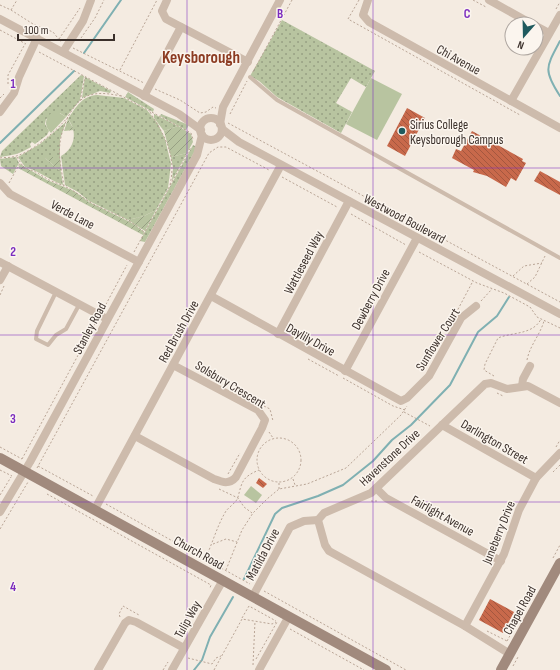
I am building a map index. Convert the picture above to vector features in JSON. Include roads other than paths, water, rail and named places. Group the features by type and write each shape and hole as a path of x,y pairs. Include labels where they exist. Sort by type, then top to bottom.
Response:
{"main road":[{"name":"Church Road","path":"0,458 25,468 97,505 255,592 289,616 386,670"},
{"name":"Chapel Road","path":"501,670 510,648 560,563"}],"street":[{"path":"65,49 82,20 91,0"},
{"path":"167,0 162,14 166,19 248,62"},
{"path":"179,114 201,132 207,139 215,139 225,112 248,62 280,0"},
{"name":"Chi Avenue","path":"368,0 363,11 366,20 560,128"},
{"path":"489,0 518,16"},
{"path":"511,101 549,33 558,12"},
{"path":"0,18 37,38 65,49 144,96 179,114 193,119 216,120 221,126"},
{"path":"144,96 181,27"},
{"path":"544,30 549,33"},
{"path":"0,112 14,94 28,46 37,38"},
{"path":"201,132 202,124 208,119 225,112"},
{"name":"Westwood Boulevard","path":"221,126 239,142 560,314"},
{"name":"Stanley Road","path":"0,512 19,480 101,319 139,262 197,155 201,132"},
{"name":"Westwood Boulevard","path":"215,139 239,142"},
{"name":"Stanley Road","path":"197,155 215,139"},
{"name":"Red Brush Drive","path":"97,505 282,165"},
{"name":"Verde Lane","path":"2,186 10,194 139,262"},
{"name":"Wattleseed Way","path":"278,334 349,201"},
{"name":"Dewberry Drive","path":"345,371 417,238"},
{"path":"0,262 57,291 80,304 101,319"},
{"path":"3,281 8,266"},
{"name":"Daylily Drive","path":"211,296 401,401"},
{"name":"Sunflower Court","path":"401,401 407,398 429,376 461,318 470,308 476,306"},
{"path":"522,386 529,363"},
{"name":"Solsbury Crescent","path":"135,436 214,479 226,483 236,477 265,422 261,414 174,365"},
{"name":"Havenstone Drive","path":"318,520 324,513 365,496 376,488 484,384 490,383 507,389 522,386 531,387 560,403"},
{"name":"Darlington Street","path":"442,425 536,478"},
{"name":"Juneberry Drive","path":"465,626 501,561 519,510 536,478 560,454"},
{"name":"Fairlight Avenue","path":"376,488 386,498 501,561"},
{"path":"318,520 325,546 329,551 494,643 510,648"},
{"name":"Matilda Drive","path":"255,592 290,527 304,521 318,520"},
{"name":"Tulip Way","path":"172,670 224,575"},
{"path":"259,670 289,616"},
{"path":"98,670 125,623 129,620 136,622 184,648"}],"lane":[{"path":"250,77 277,100 560,258"},
{"path":"57,291 37,331 36,339 42,343 48,345 56,335 66,329 80,304"}],"waterway":[{"path":"84,53 121,0"},
{"path":"560,41 548,68 551,80 560,96"},
{"path":"0,143 74,71"},
{"path":"244,579 275,514 282,508 318,496 343,485 373,461 392,440 411,425 450,385 478,332 497,316 509,297"},
{"path":"194,670 202,660 210,637 233,597"}],"place":[{"name":"Sirius College Keysborough Campus","path":"402,131"}],"district":[{"name":"Keysborough","path":"201,57"}]}
